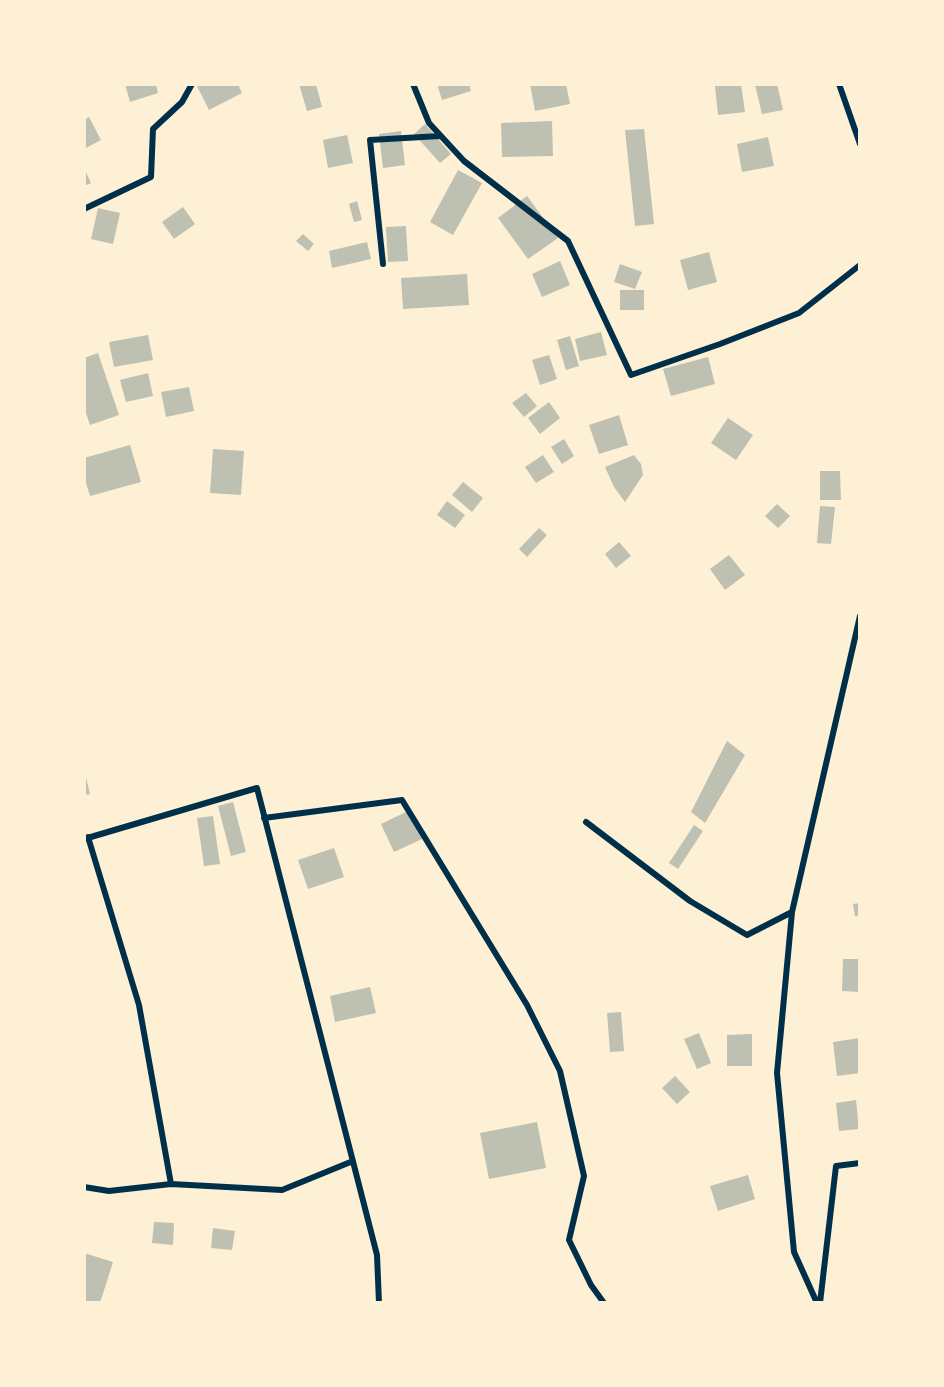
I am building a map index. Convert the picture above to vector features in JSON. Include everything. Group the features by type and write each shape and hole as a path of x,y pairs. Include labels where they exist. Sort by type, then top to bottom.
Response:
{"street":[{"path":"84,209 151,177 153,129 182,102 192,84"},
{"path":"413,84 429,123 464,161 568,240 631,375 799,314 860,265"},
{"path":"839,84 860,144"},
{"path":"383,264 370,140 440,136"},
{"path":"819,1303 794,1252 777,1073 792,912 860,616"},
{"path":"171,1184 139,1005 86,838 257,788 377,1255 379,1303"},
{"path":"264,818 402,800 527,1005 560,1071 584,1176 569,1240 591,1284 604,1303"},
{"path":"586,822 690,901 747,935 792,912"},
{"path":"84,1187 109,1191 171,1184 282,1190 352,1161"},
{"path":"819,1303 836,1166 860,1163"}],"building":[{"path":"125,84 156,84 158,93 130,102"},
{"path":"196,84 238,84 242,93 209,110"},
{"path":"299,84 316,84 322,107 307,111"},
{"path":"437,84 469,84 471,91 442,100"},
{"path":"530,84 566,84 570,104 535,111"},
{"path":"741,84 745,112 718,115 715,86"},
{"path":"777,84 783,110 762,114 755,85"},
{"path":"89,117 101,140 84,149 84,120"},
{"path":"552,121 553,156 502,157 501,123"},
{"path":"425,124 451,154 440,163 414,134"},
{"path":"644,129 654,224 635,226 625,130"},
{"path":"401,131 405,165 383,168 379,134"},
{"path":"347,135 353,163 328,168 323,140"},
{"path":"768,137 774,166 742,172 737,144"},
{"path":"84,168 91,183 84,186"},
{"path":"458,170 482,183 453,235 430,222"},
{"path":"527,196 558,238 528,259 498,218"},
{"path":"357,201 362,220 354,222 349,204"},
{"path":"183,207 195,224 174,239 162,222"},
{"path":"98,208 120,213 113,244 91,239"},
{"path":"406,226 408,261 388,262 386,227"},
{"path":"303,234 314,244 308,251 296,241"},
{"path":"367,242 371,259 332,268 329,251"},
{"path":"709,252 717,282 688,290 680,260"},
{"path":"560,261 570,285 542,297 532,274"},
{"path":"620,264 642,272 635,289 614,282"},
{"path":"467,274 469,305 403,309 401,278"},
{"path":"620,290 644,290 644,310 620,310"},
{"path":"601,332 607,355 580,361 575,339"},
{"path":"148,335 153,360 114,367 109,342"},
{"path":"570,336 579,366 566,370 557,340"},
{"path":"98,353 119,415 90,425 84,407 84,358"},
{"path":"549,355 557,379 540,385 532,360"},
{"path":"708,357 715,384 671,396 663,369"},
{"path":"148,373 153,396 126,402 120,380"},
{"path":"189,387 194,411 166,417 161,392"},
{"path":"526,393 537,406 524,417 512,403"},
{"path":"549,402 560,418 540,434 528,418"},
{"path":"619,415 628,445 599,454 589,425"},
{"path":"728,418 753,435 736,460 711,443"},
{"path":"564,439 574,456 562,464 551,447"},
{"path":"130,445 141,482 90,496 84,476 84,458"},
{"path":"213,449 244,451 241,495 210,493"},
{"path":"543,455 554,472 536,483 525,467"},
{"path":"634,455 641,464 643,475 625,502 614,487 605,467"},
{"path":"820,471 840,471 841,500 820,500"},
{"path":"463,482 483,498 472,512 452,495"},
{"path":"447,501 465,515 455,528 437,515"},
{"path":"777,504 790,516 778,528 765,516"},
{"path":"820,506 835,507 831,544 817,543"},
{"path":"539,528 547,535 527,557 519,549"},
{"path":"619,542 631,556 616,568 605,554"},
{"path":"729,555 745,575 725,590 710,569"},
{"path":"727,741 745,755 705,823 691,812"},
{"path":"84,769 90,794 84,795"},
{"path":"233,802 246,852 231,856 218,806"},
{"path":"408,811 422,839 394,852 381,824"},
{"path":"213,816 220,864 204,866 197,818"},
{"path":"694,825 703,831 678,869 669,863"},
{"path":"334,848 344,877 308,889 298,860"},
{"path":"860,903 860,916 855,916 853,904"},
{"path":"843,959 860,959 860,992 842,991"},
{"path":"370,987 376,1013 335,1022 330,996"},
{"path":"621,1012 624,1051 610,1052 607,1013"},
{"path":"699,1033 711,1063 697,1069 684,1039"},
{"path":"752,1034 752,1066 727,1066 727,1035"},
{"path":"860,1038 860,1073 837,1076 833,1042"},
{"path":"675,1076 690,1092 677,1104 662,1088"},
{"path":"856,1100 859,1129 839,1131 836,1103"},
{"path":"537,1122 546,1168 489,1179 480,1133"},
{"path":"748,1175 755,1199 718,1211 710,1186"},
{"path":"154,1222 174,1223 173,1245 152,1243"},
{"path":"213,1228 235,1231 232,1250 211,1248"},
{"path":"84,1253 113,1262 100,1303 84,1303"}]}
